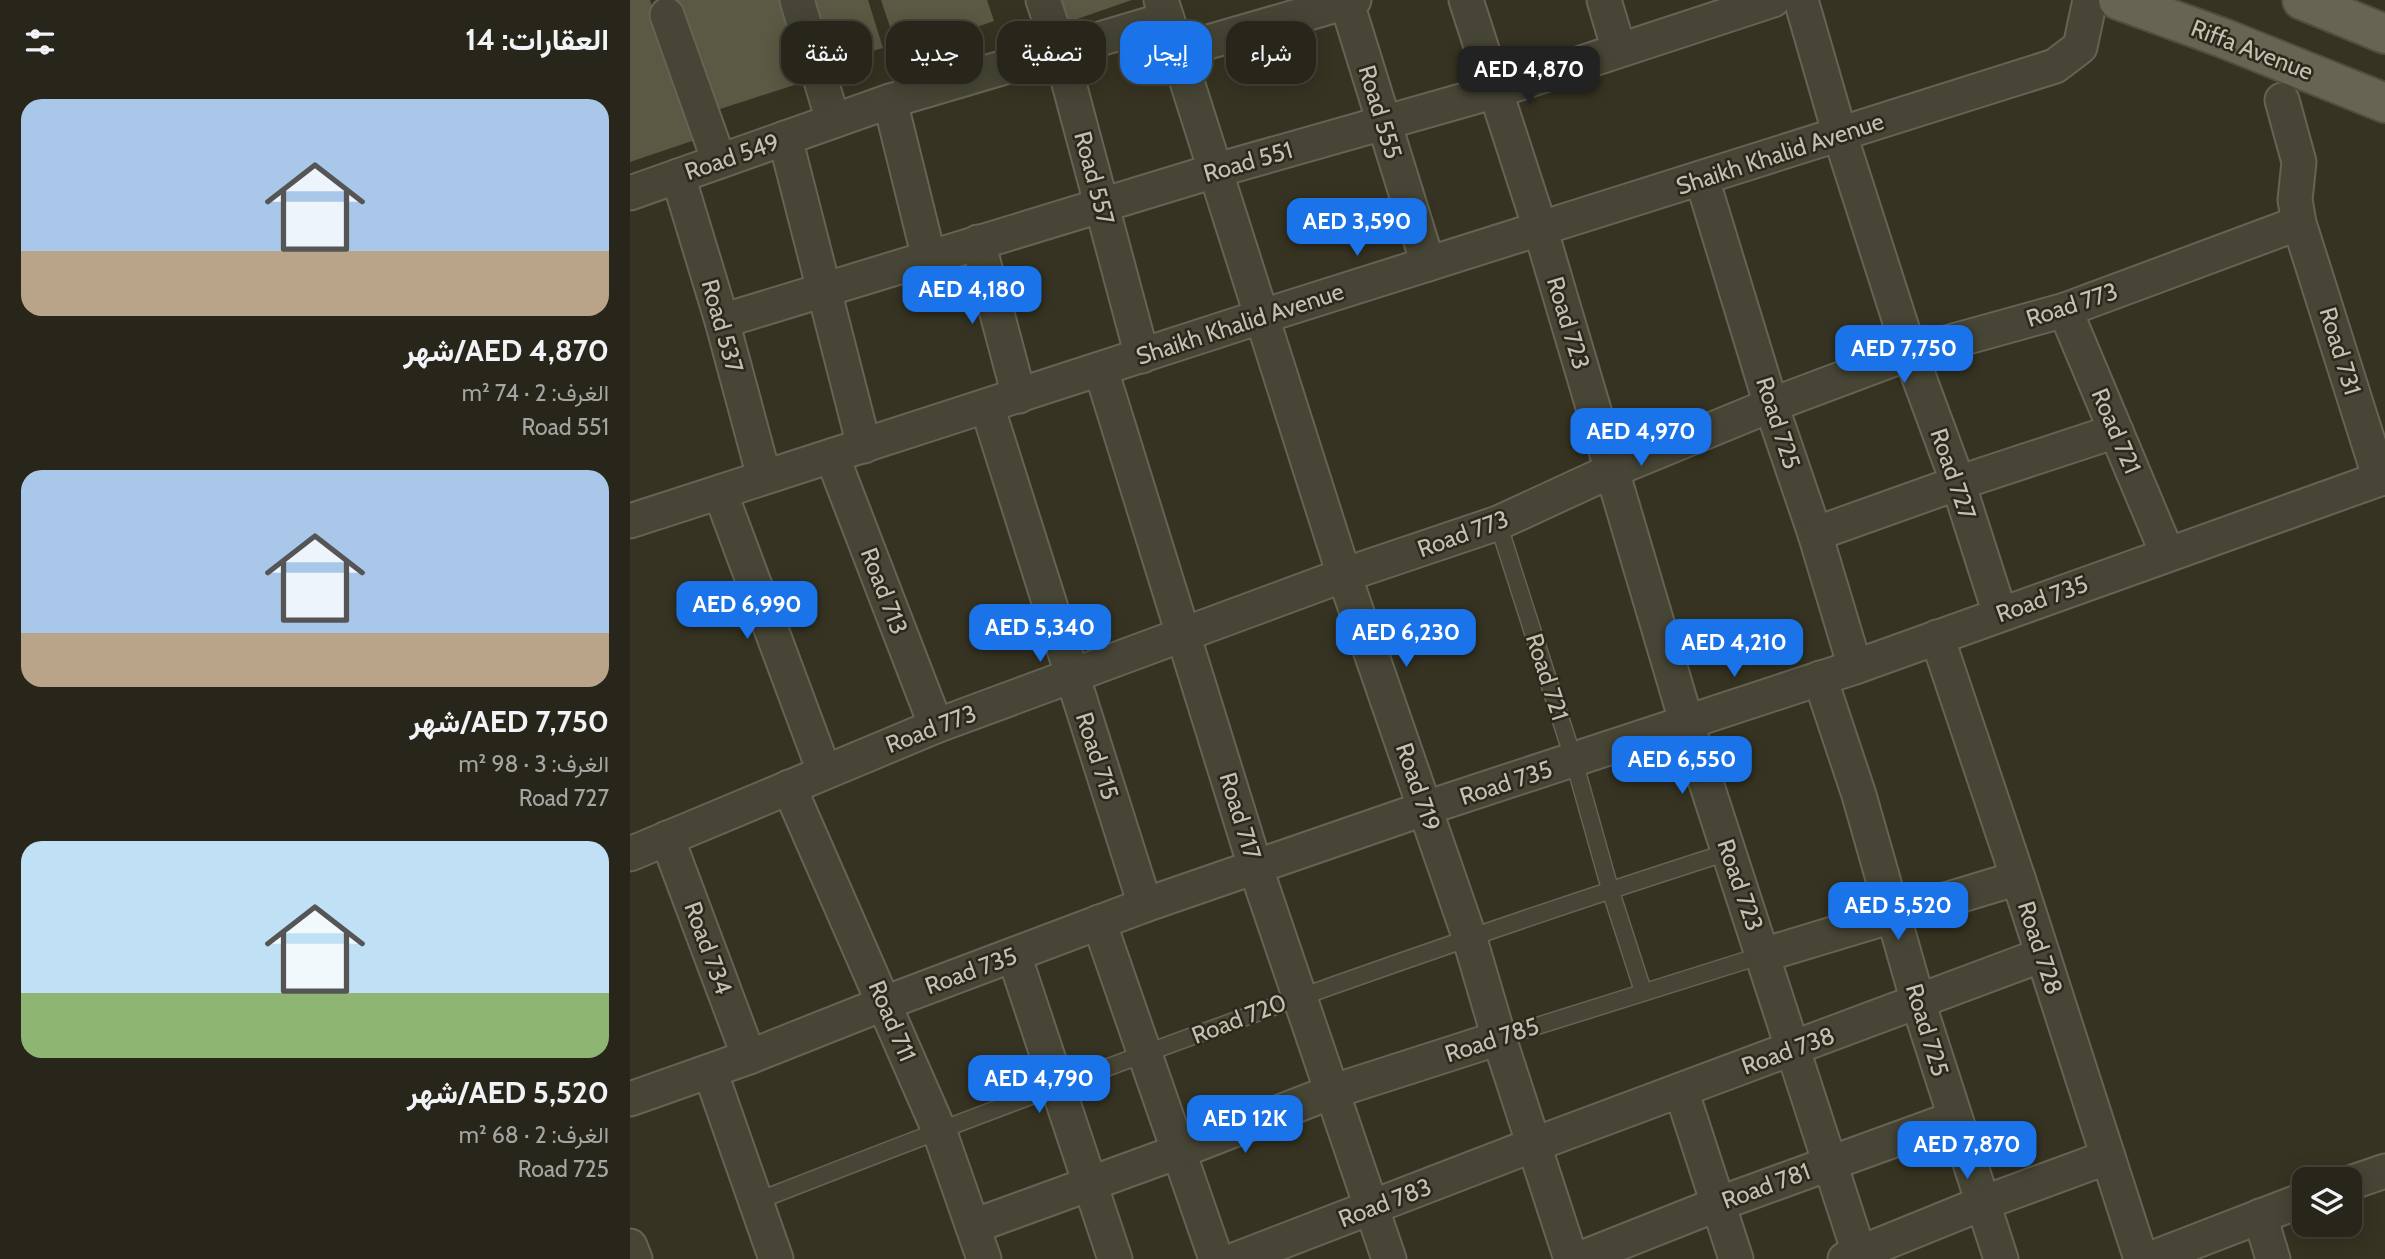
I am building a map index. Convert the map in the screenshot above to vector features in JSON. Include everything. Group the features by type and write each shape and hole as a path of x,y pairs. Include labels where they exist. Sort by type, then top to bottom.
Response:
{"main road":[{"name":"Riffa Avenue","path":"2118,0 2223,38 2385,103"},
{"path":"2302,0 2385,34"}],"street":[{"path":"797,0 833,121"},
{"name":"Road 557","path":"1043,0 1050,21"},
{"name":"Road 723","path":"1466,0 1540,228 1687,724 1791,1049 1831,1162 1855,1257"},
{"path":"1604,0 1619,50"},
{"name":"Road 551","path":"722,321 1214,171 1496,91 1773,0"},
{"name":"Road 727","path":"1801,0 1840,135 1910,354 1958,482 2000,614"},
{"name":"Shaikh Khalid Avenue","path":"630,521 1260,317 2055,66 2080,47 2090,0"},
{"path":"1212,41 1349,1"},
{"name":"Road 555","path":"1349,1 1383,122 1428,264"},
{"name":"Road 549","path":"1106,32 1164,9"},
{"path":"667,15 719,161"},
{"name":"Road 549","path":"630,193 890,101 997,69"},
{"name":"Road 557","path":"1069,84 1142,356"},
{"name":"Road 719","path":"1187,84 1344,575 1469,936 1499,1038 1571,1259"},
{"name":"Road 731","path":"2282,100 2299,162 2295,200 2300,223 2383,478"},
{"path":"890,101 929,258"},
{"path":"785,138 864,446"},
{"name":"Road 537","path":"678,176 765,477"},
{"name":"Road 725","path":"1702,179 1855,667"},
{"name":"Road 773","path":"630,854 936,726 1344,575 1498,523 1613,470 1771,405 1910,354 2065,310 2300,223"},
{"path":"978,243 1019,396"},
{"name":"Road 721","path":"2065,310 2167,554"},
{"name":"Road 717","path":"1101,370 1255,866 1388,1259"},
{"name":"Road 715","path":"987,406 1145,905"},
{"path":"1815,534 1958,482 2116,431"},
{"name":"Road 713","path":"832,456 936,726"},
{"name":"Road 735","path":"630,1099 749,1057 1099,922 1255,866 1855,667 2383,478"},
{"path":"720,492 824,771"},
{"name":"Road 728","path":"1937,637 2141,1259"},
{"name":"Road 725","path":"1820,678 1858,794 1918,1002 2001,1259"},
{"name":"Road 711","path":"789,787 939,1130 984,1259"},
{"name":"Road 734","path":"667,838 749,1057"},
{"name":"Road 785","path":"1763,955 2018,878"},
{"path":"1099,922 1216,1259"},
{"path":"1014,955 1115,1259"},
{"name":"Road 738","path":"1533,1145 2042,955"},
{"name":"Road 785","path":"974,1226 1180,1151 1331,1092 1499,1038"},
{"path":"710,1071 776,1259"},
{"path":"1681,1090 1736,1259"},
{"name":"Road 781","path":"1579,1259 1718,1204 1955,1118"},
{"name":"Road 783","path":"1237,1259 1373,1209 1533,1145"},
{"path":"1855,1257 1983,1203 2108,1157"},
{"path":"2362,1179 2385,1171"},
{"path":"2150,1259 2292,1204"},
{"path":"2260,1216 2273,1259"},
{"path":"630,1247 635,1259"}],"lane":[{"name":"Road 721","path":"1498,523 1574,761 1610,889 1643,991"},
{"name":"Road 720","path":"755,1202 939,1130 1299,997 1469,936 1728,852"},
{"name":"Road 785","path":"1499,1038 1763,955"}],"building":[{"path":"630,0 650,0 698,139 630,162"},
{"path":"676,0 784,0 791,21 781,21 781,84 798,84 711,112"},
{"path":"813,0 868,0 883,48 872,51 872,21 819,21"},
{"path":"881,0 987,0 994,21 983,25 983,21 888,21"},
{"path":"1047,0 1132,0 1071,21 1055,21"}]}
